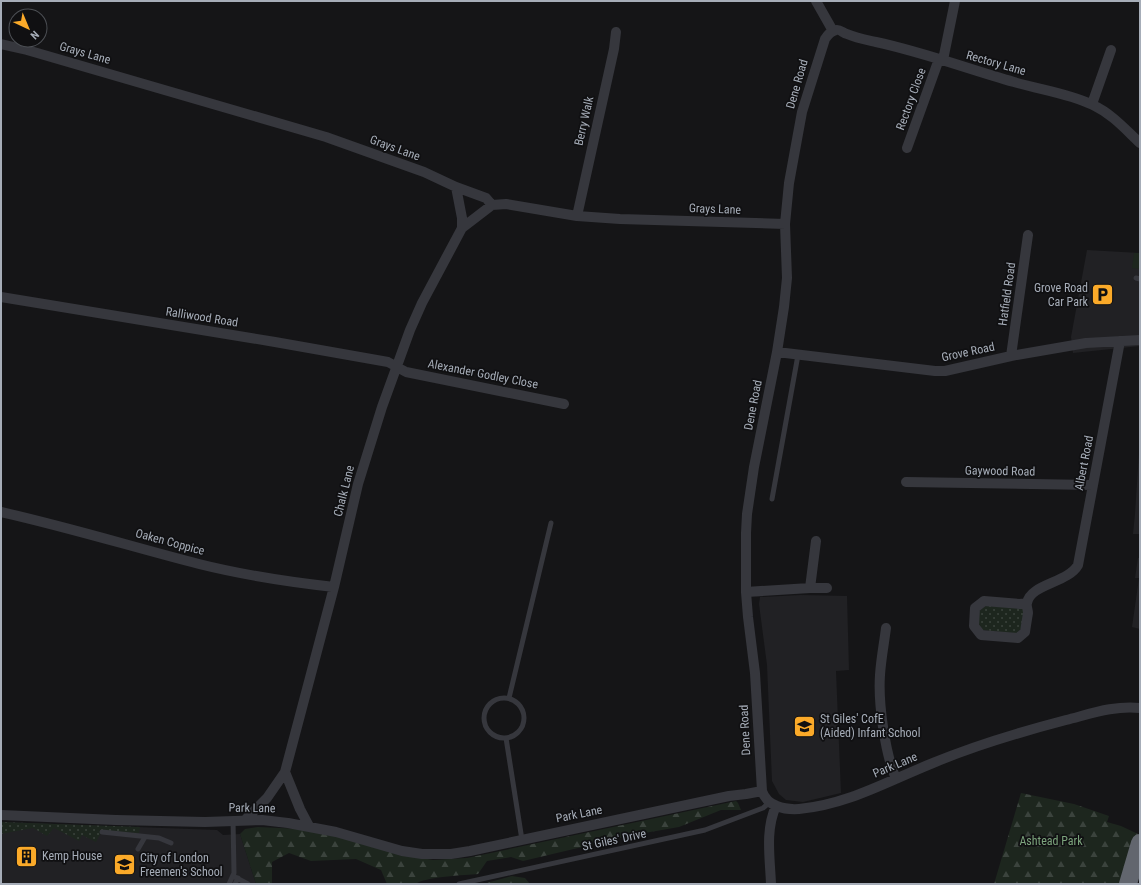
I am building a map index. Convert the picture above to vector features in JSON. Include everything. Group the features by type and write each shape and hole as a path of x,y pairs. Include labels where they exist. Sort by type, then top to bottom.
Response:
{"highway":[{"path":"1128,884 1140,843"}],"street":[{"path":"816,1 833,31"},
{"name":"Rectory Close","path":"907,148 941,59 955,1"},
{"name":"Rectory Lane","path":"833,31 838,30 847,35 868,41 941,59 1021,84 1061,93 1092,104 1116,120 1140,143"},
{"name":"Dene Road","path":"762,791 755,673 746,592 747,514 754,467 777,352 787,278 786,224 789,184 802,112 824,40 833,31"},
{"name":"Berry Walk","path":"577,216 614,49 616,32"},
{"name":"Grays Lane","path":"1,44 27,50 319,134 424,172 456,187 486,198 492,205 506,204 577,216 620,219 786,224"},
{"path":"1092,104 1111,50"},
{"path":"456,187 462,218 462,228"},
{"name":"Chalk Lane","path":"246,820 267,798 285,772 334,587 358,484 382,408 398,367 410,330 422,303 462,228 492,205"},
{"name":"Hatfield Road","path":"1011,356 1028,235"},
{"name":"Ralliwood Road","path":"1,297 388,362 398,367"},
{"name":"Grove Road","path":"777,352 935,371 1086,343 1140,340"},
{"name":"Albert Road","path":"1027,603 1037,590 1071,574 1078,565 1120,341"},
{"name":"Alexander Godley Close","path":"398,367 406,372 564,404"},
{"name":"Gaywood Road","path":"906,482 1093,485"},
{"name":"Oaken Coppice","path":"1,512 45,521 200,564 247,574 334,587"},
{"path":"810,588 816,541"},
{"path":"746,592 827,588"},
{"path":"984,601 1020,604 1027,603 1028,612 1025,632 1018,638 981,635 974,626 975,608 984,601"},
{"path":"886,628 880,675 880,692 889,760 896,779"},
{"name":"Park Lane","path":"773,805 797,809 828,804 854,796 945,758 991,741 1103,710 1130,707 1140,708"},
{"path":"285,772 300,810 309,826"},
{"path":"762,791 764,798 773,805 770,830 771,884"},
{"name":"Park Lane","path":"1,815 205,822 233,820 274,821 309,826 336,832 402,851 428,855 457,853 729,796 762,791"}],"lane":[{"path":"772,499 798,355"},
{"path":"509,698 551,523"},
{"path":"500,698 509,698 517,703 522,710 524,719 518,732 515,735 506,738 497,737 490,733 485,725 483,716 486,708 492,701 500,698"},
{"path":"506,738 522,840"},
{"name":"St Giles' Drive","path":"459,884 705,830 773,805"},
{"path":"233,820 235,884"},
{"path":"102,832 159,838 171,843"},
{"path":"138,850 145,837"},
{"path":"229,884 235,876"},
{"path":"235,876 248,884"}],"shaded area":[{"name":"Grove Road Car Park","path":"1087,250 1140,253 1140,346 1073,353 1071,337"},
{"path":"1139,453 1140,534 1133,534 1135,514"},
{"path":"1138,558 1140,558 1140,629 1132,627 1139,578 1135,578"},
{"name":"St Giles' CofE (Aided) Infant School","path":"801,595 847,596 849,670 836,671 841,793 803,802 786,800 779,794 772,781 767,665 759,604 760,597"},
{"name":"City of London Freemen's School","path":"1,822 217,830 223,835 240,834 256,884 1,884"}],"green space":[{"path":"1134,253 1140,253 1140,269 1132,268"},
{"path":"987,605 1022,608 1024,611 1022,628 1016,634 983,630 977,623 979,611"},
{"name":"Ashtead Park","path":"1021,793 1074,804 1109,816 1107,822 1121,826 1138,834 1122,884 994,884"},
{"path":"736,801 741,810 721,810 679,827 633,835 523,861 511,857 487,861 478,874 436,878 416,884 387,884 381,870 356,859 311,861 289,853 272,862 272,884 256,884 240,834 245,829 258,827 302,829 339,837 400,854 433,860 467,858"},
{"path":"1,822 140,827 139,833 102,831 96,842 82,835 79,841 54,828 47,836 33,828 1,834"},
{"path":"512,876 525,878 530,884 483,884"}],"place":[{"name":"Grove Road Car Park","path":"1103,295"},
{"name":"St Giles' CofE (Aided) Infant School","path":"804,726"},
{"name":"Kemp House","path":"26,856"},
{"name":"City of London Freemen's School","path":"125,865"}]}
